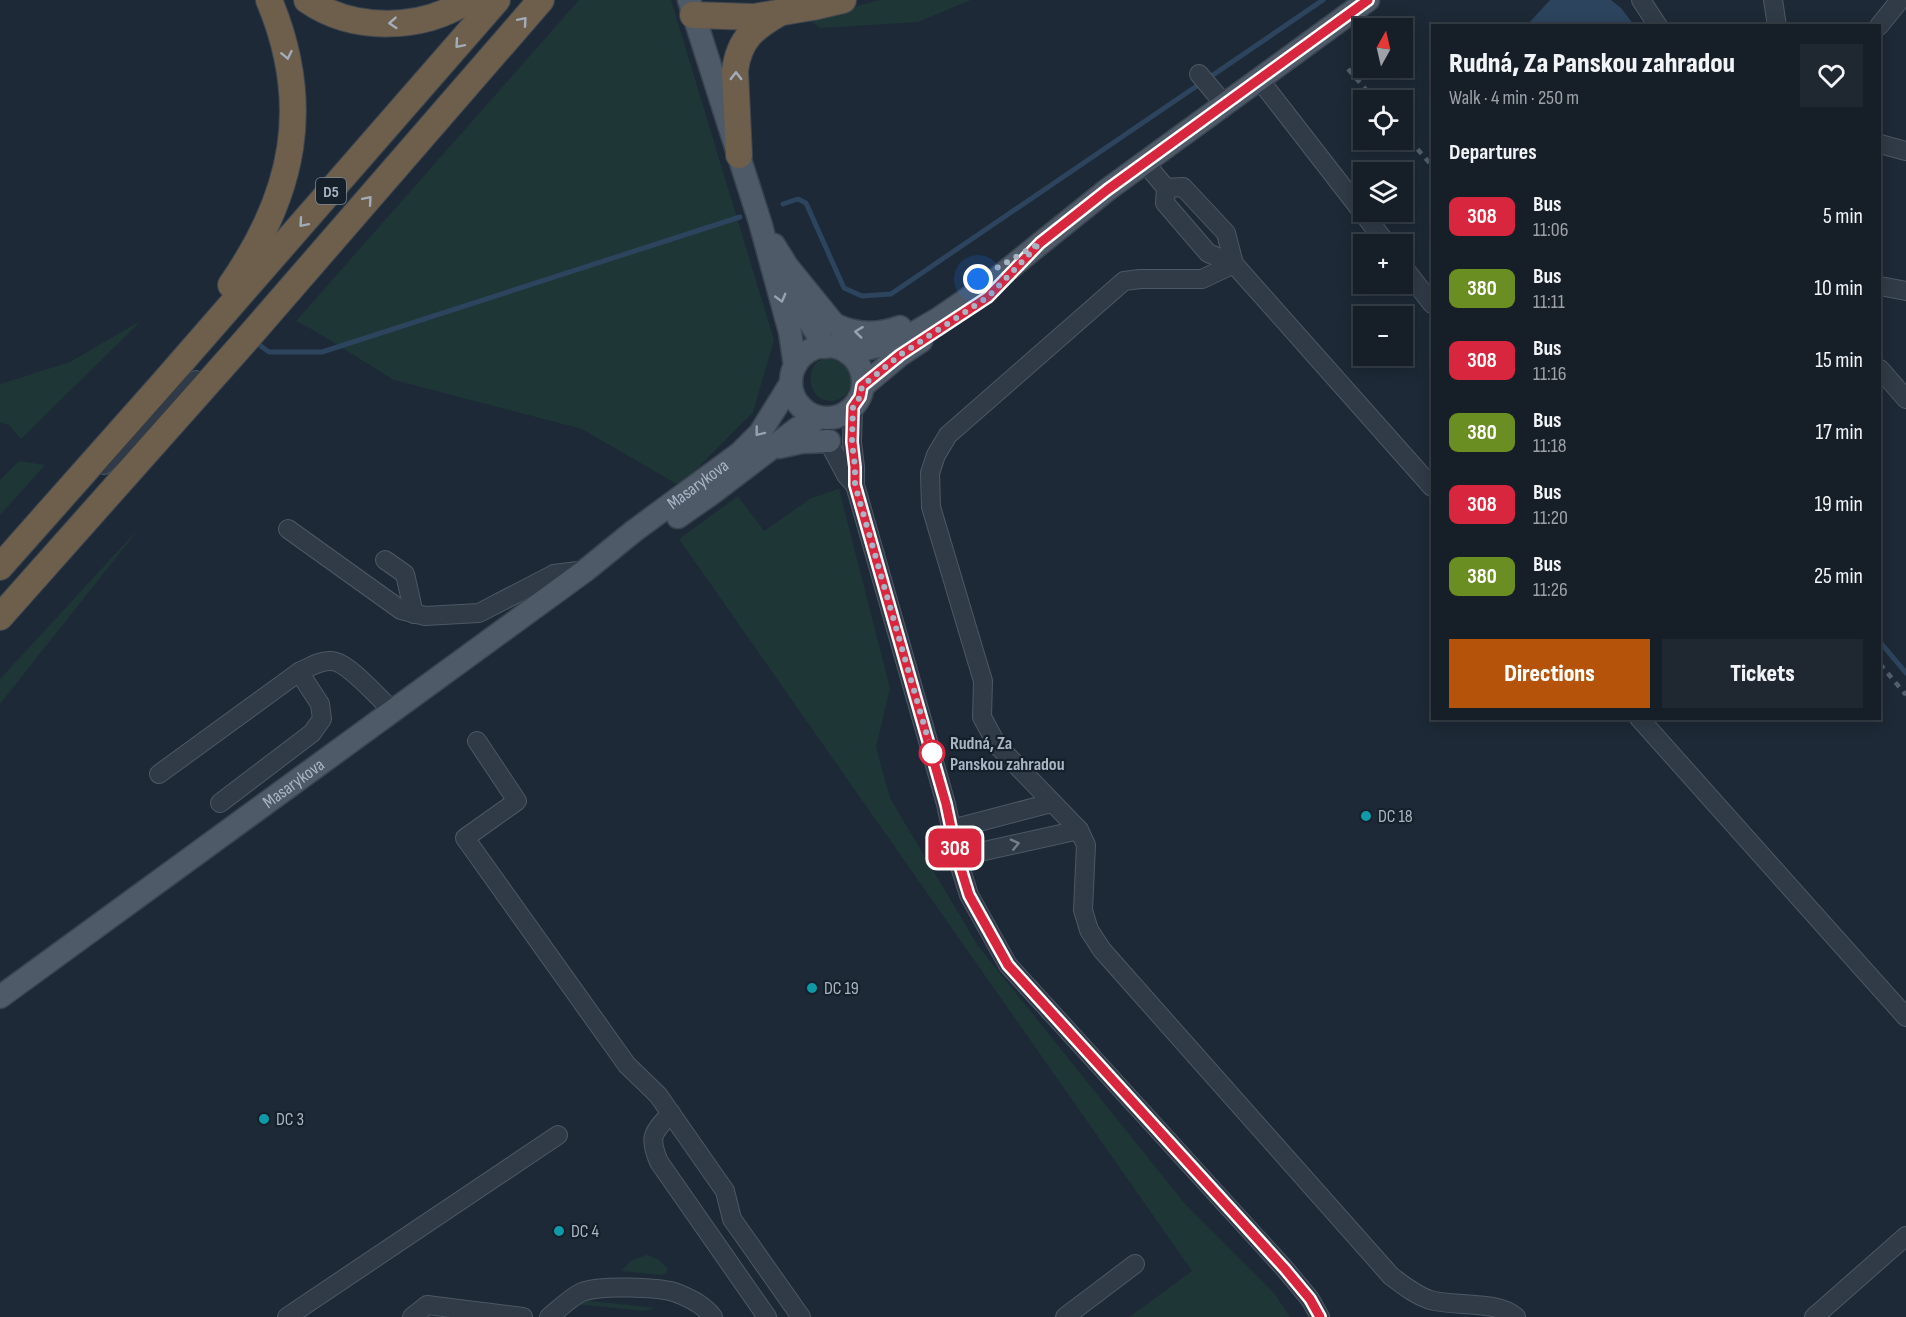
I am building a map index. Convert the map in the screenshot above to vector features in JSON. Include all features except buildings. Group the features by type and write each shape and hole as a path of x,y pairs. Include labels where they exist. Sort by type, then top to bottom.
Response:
{"highway":[{"path":"164,382 251,255 270,219 284,182 291,141 293,95 285,46 269,0"},
{"path":"307,0 336,15 365,23 381,24 428,18 468,0"},
{"name":"D5","path":"0,567 497,0"},
{"name":"D5","path":"0,617 269,314 541,0"},
{"path":"691,8 719,0"},
{"path":"691,8 742,18 843,0"},
{"path":"739,155 736,60 745,40 752,32 760,24 781,12"}],"main road":[{"path":"848,354 887,345 910,336 995,280 1145,163 1209,87 1260,79 1368,0"},
{"path":"691,8 760,222 790,332 793,395 798,404 815,419 837,417 853,407 860,397 862,386 860,368 848,354 833,347 810,351 802,357 793,375"},
{"path":"760,222 787,266 834,324 856,332 881,332 912,323 941,306 978,279 1040,243"},
{"path":"862,386 900,355 988,297 1040,243"},
{"path":"787,266 802,307 825,347"},
{"name":"Masarykova","path":"0,997 586,570 634,531 740,453 760,433 793,375"},
{"name":"Masarykova","path":"586,570 638,543 711,494 798,428 815,419"},
{"path":"772,449 802,442 829,441"}],"street":[{"path":"1641,0 1657,24"},
{"path":"1773,0 1777,24"},
{"path":"1881,24 1900,0"},
{"path":"1260,79 1379,234"},
{"path":"1881,144 1906,151"},
{"path":"1145,163 1166,188 1165,203 1208,253 1234,264 1431,486"},
{"path":"1166,188 1183,187 1226,233 1234,264"},
{"path":"1234,264 1202,279 1124,281 948,435 936,455 930,473 931,507 983,681 982,717 997,745 1079,830 1086,845 1083,910 1089,930 1102,950 1390,1276 1414,1294 1432,1301 1494,1308 1516,1317"},
{"path":"1413,279 1431,303"},
{"path":"1881,286 1906,291"},
{"name":"D5","path":"56,556 244,291"},
{"name":"D5","path":"30,534 269,314"},
{"path":"1881,370 1906,399"},
{"path":"853,407 852,442 855,485 946,804 957,856 969,895 1008,965 1285,1269 1310,1299 1320,1317"},
{"path":"815,419 846,476 855,485"},
{"path":"288,530 401,610 425,616 478,613 554,574 586,570"},
{"path":"385,560 405,574 414,614"},
{"path":"159,774 299,672 319,663 331,660 344,665 393,711"},
{"path":"237,825 217,798 312,733 322,719 320,705 299,672"},
{"path":"1641,720 1906,1017"},
{"path":"477,741 517,801 465,838 627,1065 658,1095 671,1113 725,1191 732,1219 801,1317"},
{"path":"952,829 1051,803"},
{"path":"957,856 1079,830"},
{"path":"671,1113 654,1133 652,1145 659,1162 767,1317"},
{"path":"287,1317 558,1135"},
{"path":"1814,1317 1906,1236"},
{"path":"1065,1317 1135,1264"},
{"path":"549,1317 581,1292 629,1287 673,1292 692,1300 712,1317"},
{"path":"412,1317 427,1305 524,1317"}],"green space":[{"path":"579,0 671,0 774,340 753,412 680,486 582,429 394,380 296,321"},
{"path":"879,0 971,0 918,22 821,28 807,20"},
{"path":"142,320 21,439 9,425 0,422 0,384 70,362"},
{"path":"828,358 842,364 851,377 850,388 845,396 829,401 817,396 810,377 816,363"},
{"path":"19,461 45,465 0,515 0,480"},
{"path":"839,489 890,688 876,747 890,798 978,946 1186,1205 1274,1293 1290,1317 1129,1317 1192,1271 679,539 738,496 764,531 811,498"},
{"path":"141,526 0,704 0,679"},
{"path":"646,1255 658,1259 667,1268 667,1273 662,1275 621,1271 632,1260"},
{"path":"582,1300 656,1308 644,1311 575,1304"}],"water":[{"path":"1550,0 1611,0 1621,8 1633,24 1528,24"}],"waterway":[{"path":"783,204 798,199 806,203 844,288 862,296 891,294 1323,0"},
{"path":"255,342 269,352 322,352 740,217"},
{"path":"1881,643 1906,673"}],"railway":[{"path":"1348,69 1366,90"},
{"path":"1413,144 1431,165"},
{"path":"1881,665 1906,695"}],"bus line":[{"name":"308","path":"1320,1317 1310,1299 1285,1269 1008,965 969,895 957,856 946,804 855,485 852,425 853,407 860,397 862,386 900,355 988,297 1040,243 1107,190 1368,0"}],"place":[{"name":"Rudná, Za Panskou zahradou","path":"932,753"},
{"name":"DC 18","path":"1366,816"},
{"name":"DC 19","path":"812,988"},
{"name":"DC 3","path":"264,1119"},
{"name":"DC 4","path":"559,1231"}],"route":[{"path":"932,753 855,485 852,442 853,407 860,397 862,386 900,355 988,297 1040,243 978,279"}]}
